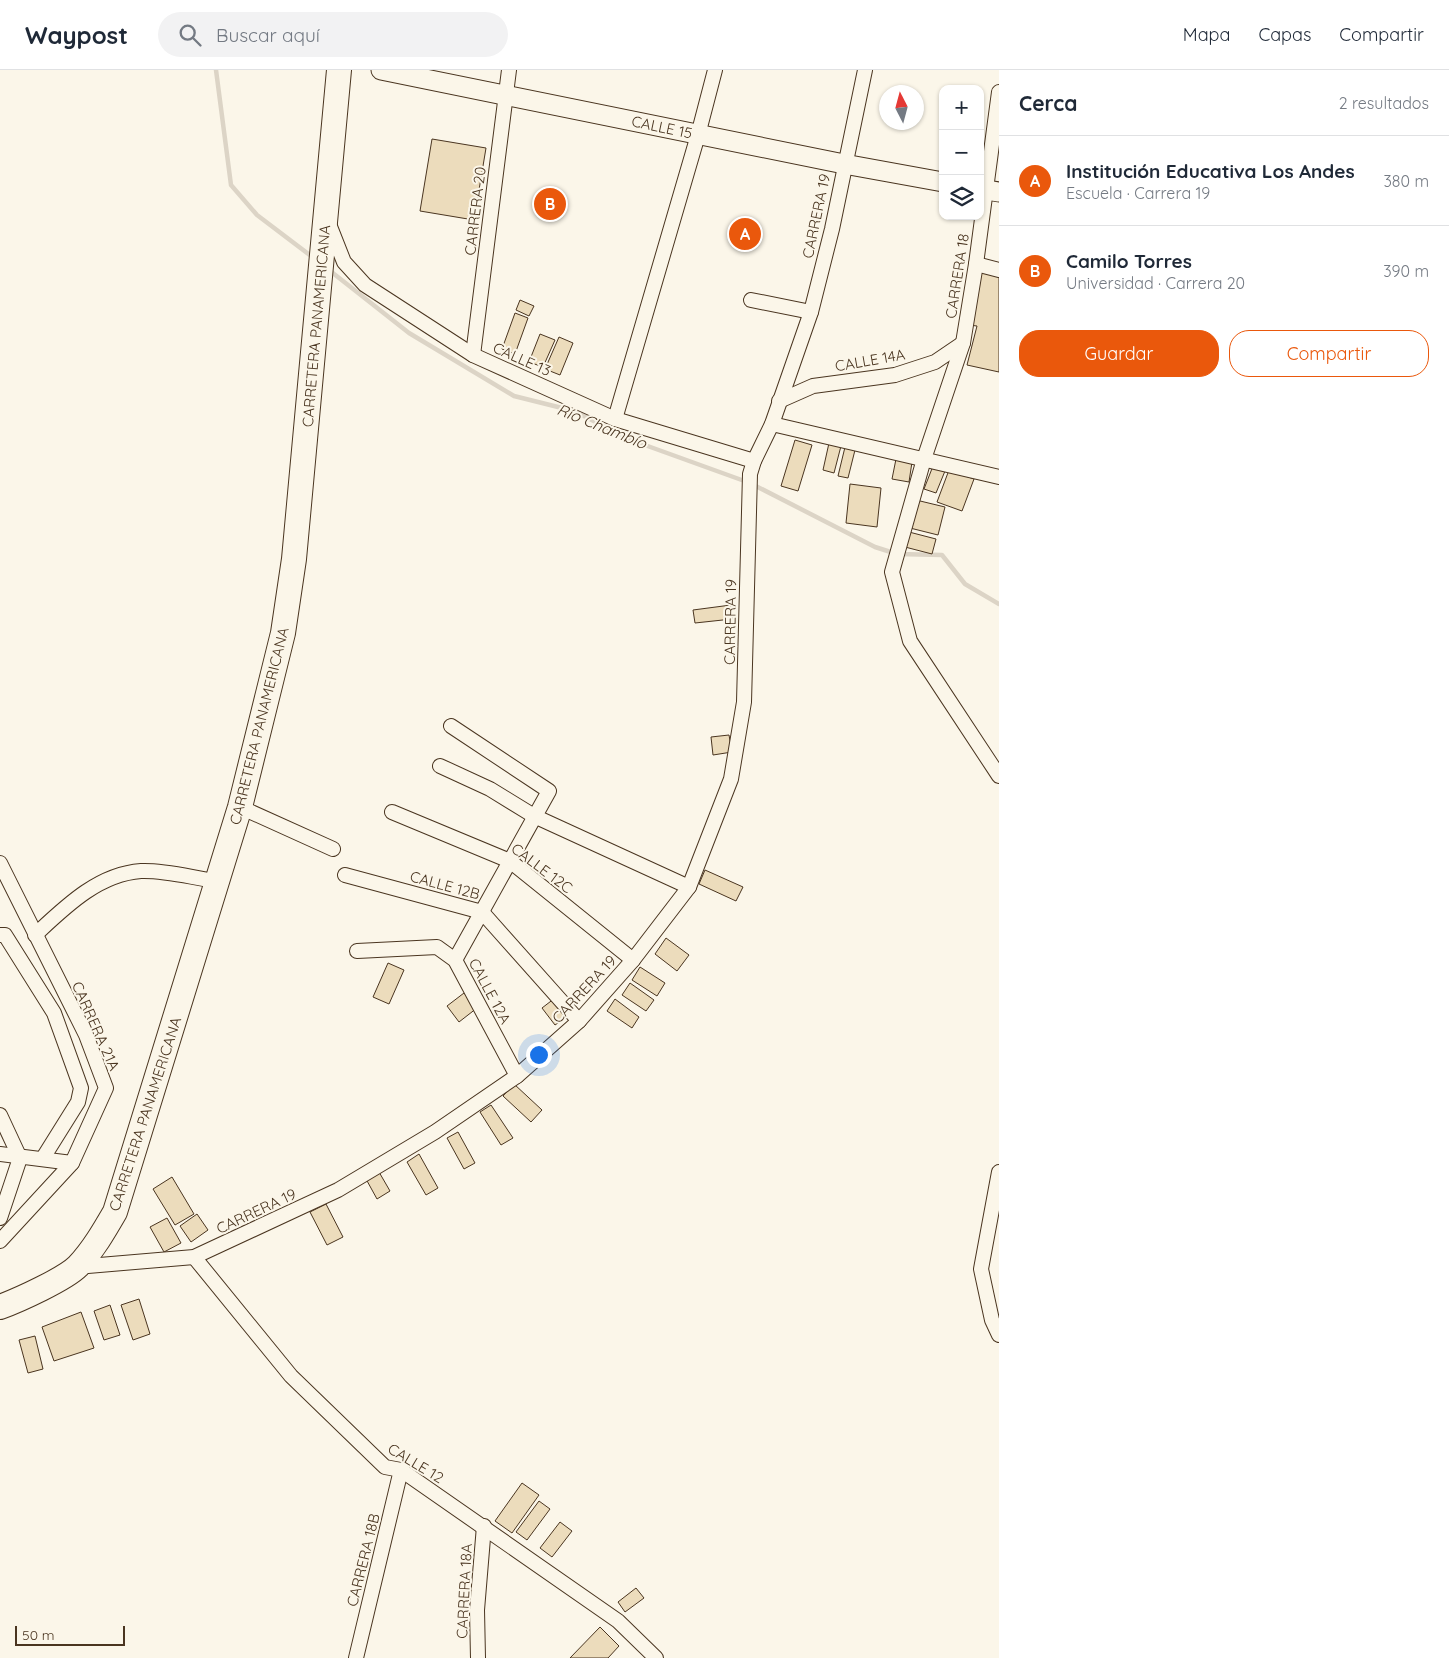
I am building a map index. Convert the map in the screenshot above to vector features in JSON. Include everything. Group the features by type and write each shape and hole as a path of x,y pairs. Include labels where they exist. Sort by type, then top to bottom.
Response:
{"highway":[{"name":"CARRETERA PANAMERICANA","path":"0,1307 23,1298 76,1267 97,1243 115,1212 240,807 283,633 294,559 321,282 339,70"}],"main road":[{"name":"CALLE 15","path":"381,70 844,164 939,181"}],"street":[{"name":"CARRERA 20","path":"473,355 509,70"},
{"path":"615,419 715,70"},
{"name":"CARRERA 19","path":"76,1267 194,1257 338,1190 435,1132 517,1076 579,1021 633,960 688,887 731,778 744,702 749,491 752,468 772,424 811,312 832,229 865,70"},
{"name":"CARRERA 18","path":"999,92 988,190 963,343 924,459 892,572 910,641 999,776"},
{"name":"CALLE 13","path":"326,216 344,262 364,285 473,355 615,419 752,468"},
{"path":"976,264 999,270"},
{"path":"751,300 811,312"},
{"name":"CALLE 14A","path":"779,401 813,386 895,374 935,362 963,343"},
{"path":"772,424 999,477"},
{"path":"451,726 549,791 456,960"},
{"path":"440,766 490,789 534,816 688,887"},
{"path":"240,807 333,849"},
{"name":"CALLE 12C","path":"392,812 510,861 633,960"},
{"name":"CARRERA 21A","path":"0,863 86,1035 106,1088 72,1163 0,1241"},
{"path":"35,936 74,898 119,874 142,871 217,881"},
{"name":"CALLE 12B","path":"346,875 482,912 579,1021"},
{"path":"3,935 54,1013 81,1088 78,1102 43,1158"},
{"name":"CALLE 12A","path":"357,952 437,947 456,960 517,1076"},
{"path":"0,1115 20,1158 0,1218"},
{"path":"0,1154 72,1163"},
{"path":"999,1172 981,1269 992,1320 999,1335"},
{"name":"CALLE 12","path":"194,1257 291,1376 385,1467 401,1470 618,1620 656,1658"},
{"name":"CARRERA 18B","path":"356,1658 401,1470"},
{"name":"CARRERA 18A","path":"478,1658 477,1610 484,1526"}],"building":[{"path":"432,139 486,148 474,220 420,211"},
{"path":"982,271 999,275 999,372 967,365 977,326 969,325"},
{"path":"520,300 534,306 529,316 516,310"},
{"path":"515,313 528,318 515,354 502,349"},
{"path":"540,334 555,340 543,367 529,362"},
{"path":"559,337 573,343 560,375 545,369"},
{"path":"795,440 812,445 798,491 781,486"},
{"path":"829,443 841,446 834,473 823,470"},
{"path":"845,447 855,450 848,478 838,476"},
{"path":"896,459 912,462 909,482 892,479"},
{"path":"933,466 945,471 936,493 924,489"},
{"path":"949,470 974,479 962,511 937,502"},
{"path":"850,484 881,488 877,527 846,523"},
{"path":"916,500 945,507 938,535 910,528"},
{"path":"909,532 936,539 932,554 905,547"},
{"path":"731,605 732,619 695,623 693,610"},
{"path":"729,735 732,752 713,755 711,737"},
{"path":"705,870 743,887 736,901 699,884"},
{"path":"666,938 689,955 677,971 655,954"},
{"path":"388,963 404,970 389,1004 373,997"},
{"path":"640,967 665,983 657,996 632,980"},
{"path":"630,983 654,1000 646,1011 622,995"},
{"path":"464,993 477,1008 459,1022 447,1006"},
{"path":"555,998 568,1016 555,1025 542,1008"},
{"path":"615,999 639,1017 632,1028 607,1011"},
{"path":"514,1084 542,1110 531,1122 503,1096"},
{"path":"491,1105 513,1138 501,1145 480,1112"},
{"path":"458,1132 475,1163 464,1169 447,1138"},
{"path":"419,1154 438,1188 426,1195 407,1162"},
{"path":"379,1172 390,1191 377,1199 366,1179"},
{"path":"172,1177 194,1214 175,1225 153,1189"},
{"path":"326,1204 343,1237 327,1245 310,1212"},
{"path":"197,1214 208,1230 191,1242 180,1226"},
{"path":"167,1218 181,1243 164,1252 150,1227"},
{"path":"139,1299 150,1334 133,1340 121,1305"},
{"path":"110,1305 120,1335 104,1340 94,1311"},
{"path":"81,1312 94,1348 54,1361 42,1327"},
{"path":"35,1336 43,1369 28,1373 19,1340"},
{"path":"522,1483 539,1495 512,1533 495,1521"},
{"path":"539,1501 550,1509 527,1540 516,1532"},
{"path":"560,1522 572,1531 552,1557 540,1548"},
{"path":"636,1588 644,1598 625,1612 618,1602"},
{"path":"600,1627 619,1646 608,1658 570,1658"}],"waterway":[{"name":"Río Chambío","path":"216,70 231,185 257,215 315,259"},
{"name":"Río Chambío","path":"329,270 409,333 514,396 574,411 631,440 750,483 875,547 897,554 942,555 965,584 999,604"}],"place":[{"name":"Camilo Torres","path":"550,204"},
{"name":"Institución Educativa Los Andes","path":"745,234"}]}
